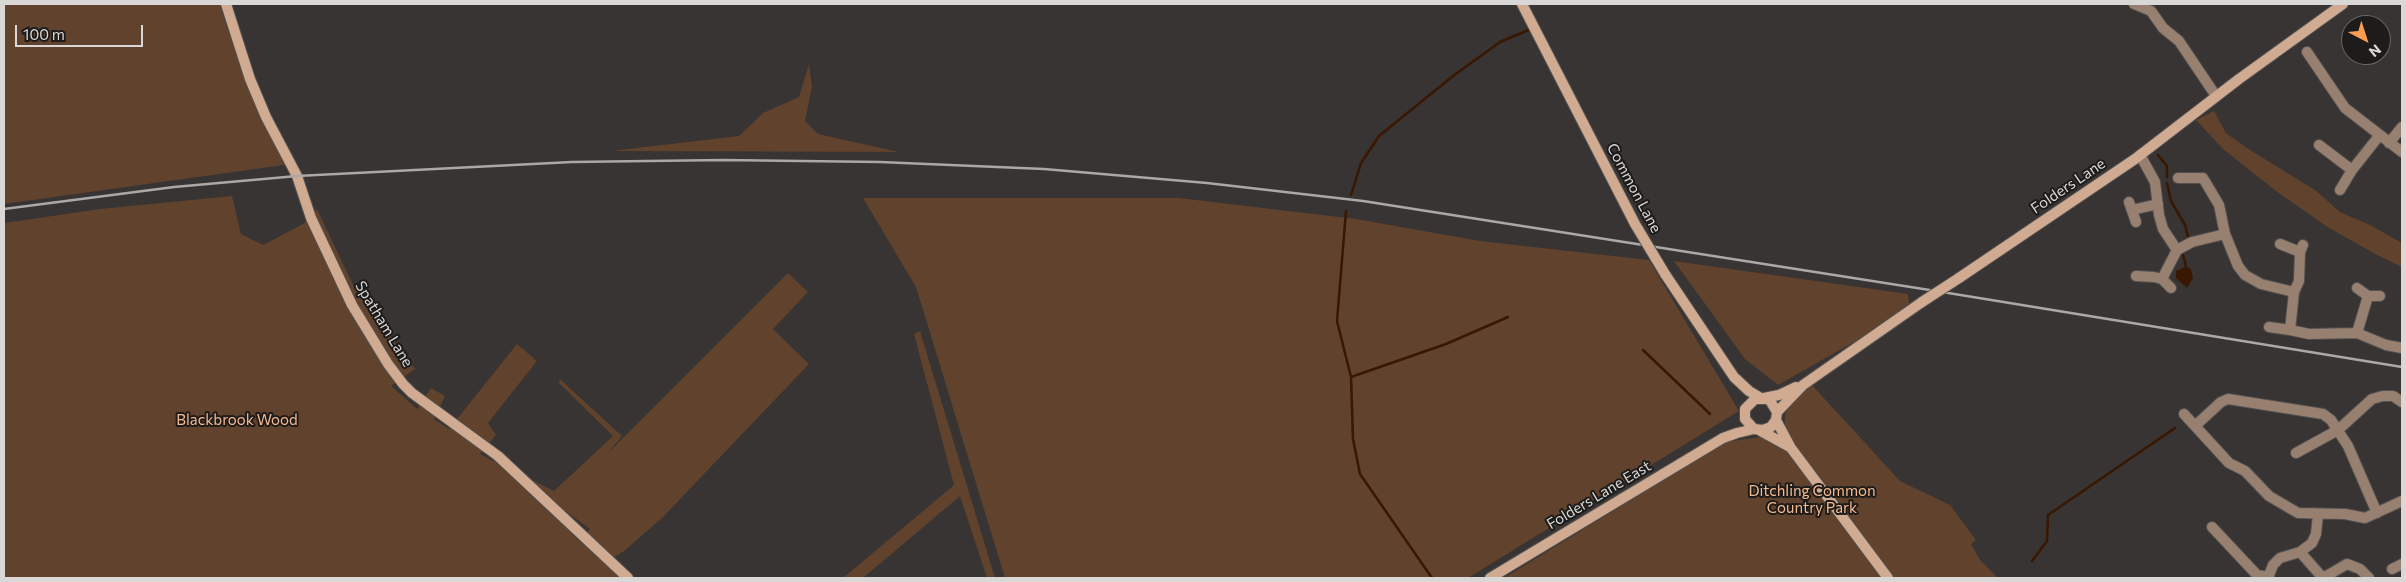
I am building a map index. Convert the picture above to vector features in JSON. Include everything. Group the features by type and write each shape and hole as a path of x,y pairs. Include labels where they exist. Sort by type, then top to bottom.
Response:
{"main road":[{"name":"Spatham Lane","path":"226,4 250,79 297,176 311,218 352,305 388,364 412,393 498,456 628,578"},
{"name":"Common Lane","path":"1522,4 1636,224 1665,274 1734,377 1743,395 1745,412"},
{"name":"Folders Lane","path":"1762,398 1779,395 1803,385 2140,155 2216,96 2343,4"},
{"name":"Common Lane","path":"1734,377 1749,391 1762,398"},
{"name":"Folders Lane","path":"1777,416 1803,385"},
{"path":"1791,448 1747,423 1745,412 1750,401 1762,398 1773,402 1791,448 1888,578"},
{"name":"Folders Lane East","path":"1724,438 1745,412"},
{"path":"1757,430 1771,427 1777,416"},
{"name":"Folders Lane East","path":"1490,578 1724,438 1757,430"}],"street":[{"path":"2134,4 2151,11 2163,28 2178,41 2216,96"},
{"path":"2307,52 2345,108 2402,152"},
{"path":"2389,143 2402,127"},
{"path":"2340,190 2352,170 2379,136"},
{"path":"2319,145 2352,170"},
{"path":"2140,155 2154,178 2163,229 2177,250"},
{"path":"2178,178 2203,178 2219,205 2225,234 2238,266 2245,275 2261,284 2294,292"},
{"path":"2136,222 2130,206 2158,204"},
{"path":"2162,279 2177,250 2192,242 2225,234"},
{"path":"2280,244 2302,248 2299,281 2294,292 2290,330"},
{"path":"2136,276 2146,275 2162,279 2171,288"},
{"path":"2357,288 2368,296 2380,296"},
{"path":"2357,333 2368,296"},
{"path":"2269,327 2310,334 2357,333 2386,345 2402,348"},
{"path":"2296,453 2338,430 2372,399 2393,396 2402,402"},
{"path":"2195,426 2221,402 2228,399 2323,414 2338,430 2348,446 2378,514"},
{"path":"2184,414 2229,463 2245,471 2269,496 2298,513 2345,514 2365,518 2378,514 2402,501"},
{"path":"2212,527 2257,575 2268,578 2273,565 2280,558 2300,552 2312,543 2316,534 2318,514"},
{"path":"2300,552 2323,578 2347,564 2360,569 2369,578"},
{"path":"2392,569 2402,564"}],"green space":[{"path":"4,4 220,4 228,31 284,165 4,204"},
{"path":"809,64 812,87 805,121 818,134 899,152 611,151 739,136 763,113 799,97"},
{"path":"2214,111 2226,133 2250,150 2315,190 2340,212 2370,225 2402,243 2402,267 2329,228 2276,191 2223,149 2196,120"},
{"name":"Blackbrook Wood","path":"232,196 241,234 263,245 303,224 317,209 356,291 415,369 391,386 417,409 431,388 445,396 434,419 449,429 517,344 537,361 488,423 496,435 480,454 554,491 613,436 558,382 561,380 622,436 607,454 788,273 808,292 773,329 809,364 662,518 624,551 605,563 623,578 4,578 4,223 100,209","holes":["564,510 590,529 579,541 557,518"]},
{"path":"863,198 1179,198 1356,219 1480,241 1649,260 1739,411 1468,578 1005,578 916,287"},
{"path":"1674,261 1908,294 1909,305 1854,342 1778,385 1745,359"},
{"path":"920,331 995,578 987,578 960,496 863,578 843,578 954,485 914,334"},
{"name":"Ditchling Common Country Park","path":"1811,384 1900,481 1950,505 1976,540 1971,544 1980,560 1998,578 1504,578 1726,442 1767,436 1785,424 1788,407"}],"shaded area":[{"path":"2186,266 2191,270 2193,278 2187,288 2176,278 2176,271"}],"waterway":[{"path":"1351,195 1361,163 1379,136 1453,76 1500,42 1531,29"},
{"path":"2158,155 2167,166 2167,177"},
{"path":"2167,183 2171,201 2185,225 2188,237"},
{"path":"1346,211 1337,321 1351,377 1353,439 1360,474 1432,578"},
{"path":"2183,255 2186,266"},
{"path":"1351,377 1446,344 1508,317"},
{"path":"1643,350 1710,414"},
{"path":"2032,561 2047,541 2048,515 2175,428"}],"railway":[{"path":"4,209 174,187 297,176 572,162 723,160 880,162 1044,169 1207,183 1363,201 1936,291 2402,367"}]}
